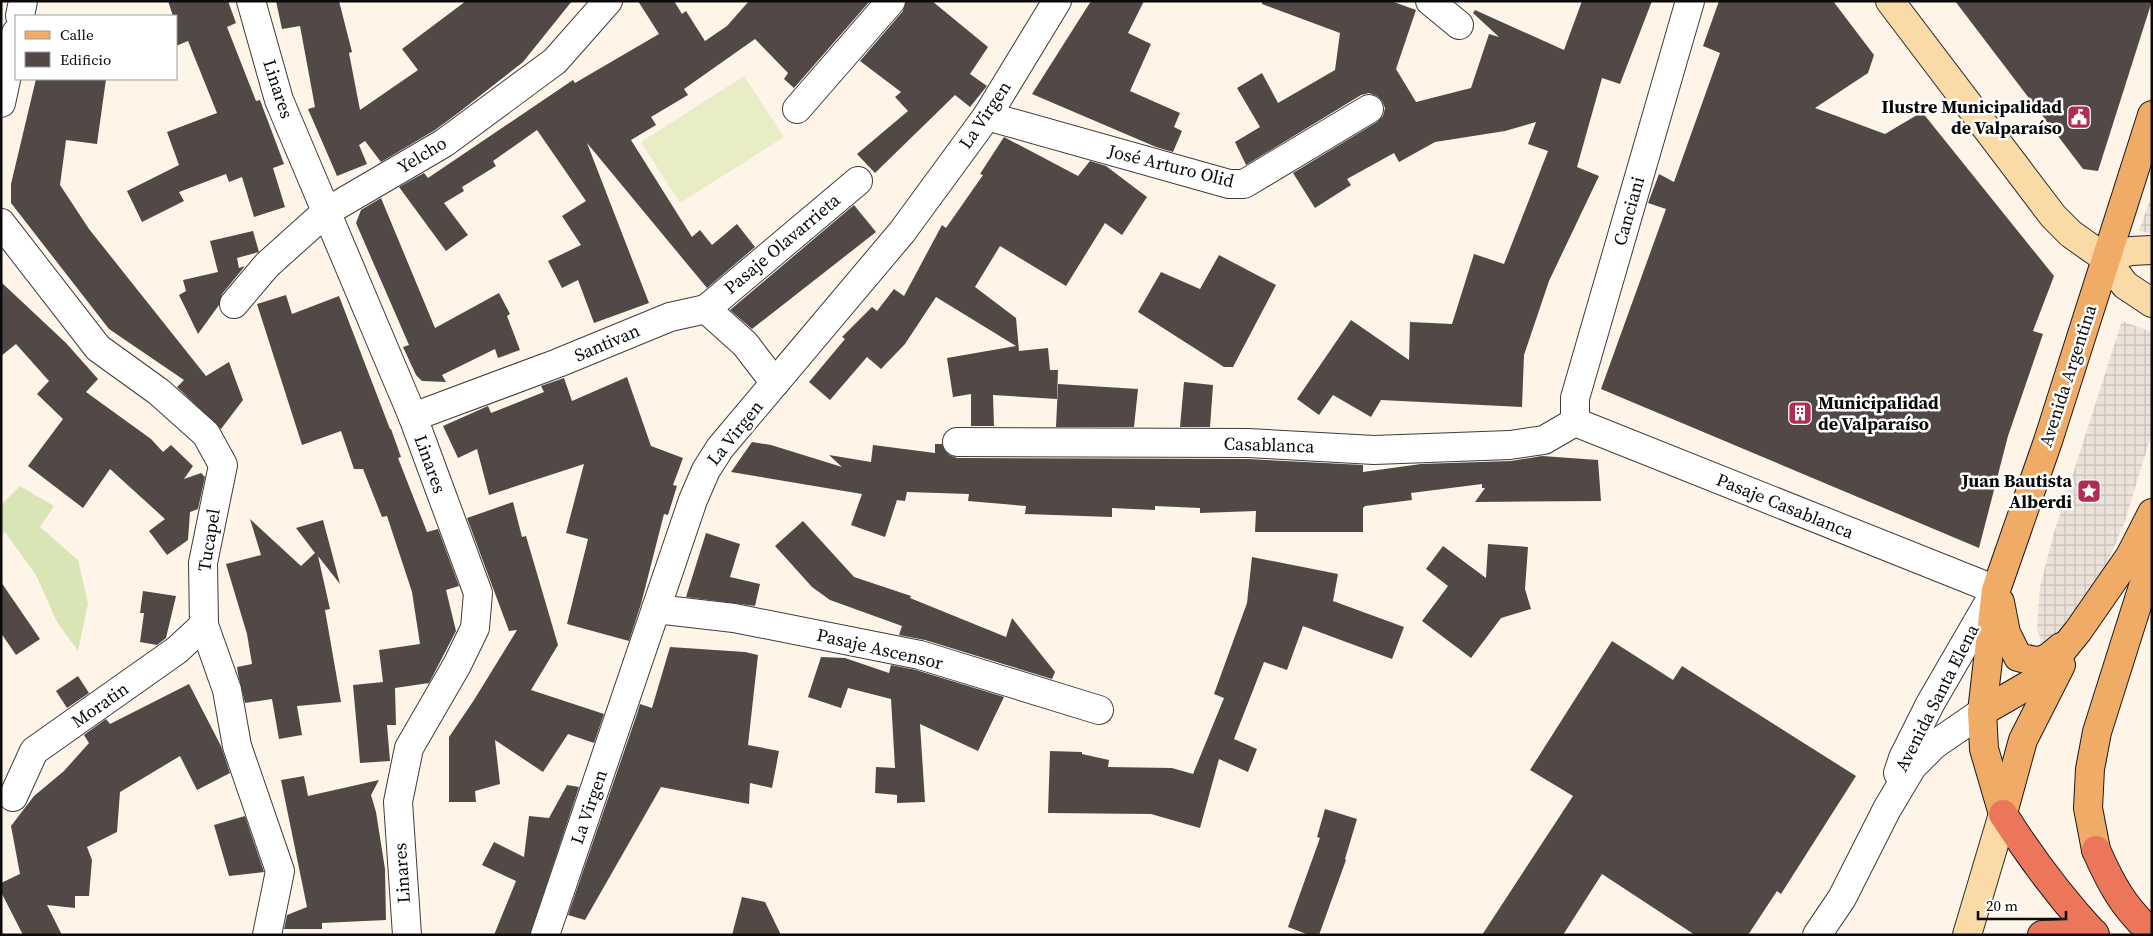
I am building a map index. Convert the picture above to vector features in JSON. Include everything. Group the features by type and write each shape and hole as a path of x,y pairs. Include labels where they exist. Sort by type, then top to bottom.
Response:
{"highway":[{"path":"2003,814 2023,846 2094,934"},
{"path":"2096,850 2113,888 2152,933"},
{"path":"2042,935 2094,934"}],"main road":[{"path":"1890,1 2053,216 2071,234 2105,258 2125,285 2152,304"},
{"name":"Avenida Argentina","path":"2003,814 1984,749 1982,712 1996,590 2048,441 2152,115"},
{"path":"2105,258 2131,250 2152,250"},
{"path":"1982,712 2039,679 2078,631 2130,556 2152,512"},
{"path":"2096,850 2088,808 2090,769 2097,732 2152,558"},
{"path":"1996,590 2006,633 2018,657 2038,662 2047,659 2078,631"},
{"path":"1967,935 2023,740 2078,631"}],"street":[{"path":"20,15 23,1"},
{"name":"Linares","path":"251,1 279,100 413,418 478,593 475,628 457,665 409,748 398,802 407,935"},
{"name":"Yelcho","path":"234,304 267,265 326,212 444,143 555,61 608,1"},
{"path":"797,109 891,1"},
{"name":"La Virgen","path":"545,935 693,500 706,470 720,448 902,232 987,116 1057,1"},
{"path":"1430,1 1459,25"},
{"name":"Canciani","path":"1575,422 1575,398 1690,1"},
{"path":"1,103 6,52 15,35"},
{"name":"José Arturo Olid","path":"987,116 1229,184 1244,184 1369,109"},
{"name":"Pasaje Olavarrieta","path":"706,309 858,181"},
{"name":"Tucapel","path":"1,223 98,348 158,392 206,434 223,465 202,563 204,625 227,690 237,746 280,871 267,935"},
{"path":"706,309 745,344 775,383"},
{"name":"Santivan","path":"413,418 558,364 670,317 706,309"},
{"name":"Casablanca","path":"957,442 1248,443 1374,450 1510,445 1544,440 1575,422"},
{"name":"Pasaje Casablanca","path":"1575,422 1996,590"},
{"name":"Avenida Santa Elena","path":"1887,809 1903,758 1967,637 1996,590"},
{"name":"Pasaje Ascensor","path":"656,610 734,618 920,655 1099,710"},
{"name":"Moratin","path":"13,797 34,751 177,650 204,625"},
{"name":"Avenida Santa Elena","path":"1817,935 1842,898 1887,809 1912,767 1934,745 1982,712"}],"green space":[{"path":"744,76 784,137 680,203 641,142"},
{"path":"20,486 54,506 40,527 78,560 88,603 78,651 57,622 36,575 5,532 1,535 1,505"}],"shaded area":[{"path":"2152,193 2152,234 2139,231"},
{"path":"2122,321 2152,332 2152,432 2125,521 2103,573 2051,647 2042,643 2037,629 2040,587 2053,536"}],"building":[{"path":"168,1 228,1 236,23 227,27 256,101 260,100 284,164 273,168 285,207 254,217 242,177 229,182 226,174 179,192 184,201 142,222 127,191 179,165 167,132 217,113 188,41 178,45 178,15 173,15"},
{"path":"276,1 339,1 352,52 349,53 360,110 418,70 402,49 466,1 572,1 523,62 458,113 435,130 381,162 365,141 359,145 367,164 337,176 308,109 315,107 300,26 282,29"},
{"path":"638,1 674,1 682,14 686,11 705,41 727,26 749,1 870,1 794,88 784,79 788,73 755,39 684,89 688,95 651,117 656,125 631,140 692,237 700,230 712,245 737,224 755,247 707,288 587,143 649,303 594,323 578,280 562,288 548,261 581,245 562,216 586,201 537,130 493,161 496,166 462,187 464,191 444,203 468,235 446,251 399,187 424,173 428,178 573,80 575,83 659,34"},
{"path":"906,1 932,1 988,47 970,74 987,86 970,107 955,95 875,173 857,154 908,111 895,97 901,92 860,61 903,11"},
{"path":"1091,1 1144,1 1128,33 1151,44 1130,91 1180,113 1174,127 1182,131 1173,152 1156,147 1032,94"},
{"path":"1262,1 1391,1 1416,10 1396,69 1416,102 1471,88 1489,34 1499,37 1473,13 1475,10 1564,50 1582,1 1652,1 1620,84 1602,78 1577,167 1599,176 1549,281 1524,355 1522,407 1381,400 1371,417 1333,395 1319,415 1297,399 1351,320 1409,360 1410,322 1452,324 1474,254 1504,264 1548,151 1528,144 1536,122 1505,131 1435,142 1399,162 1394,153 1347,179 1351,185 1315,208 1293,173 1377,122 1383,116 1385,108 1377,96 1369,93 1361,95 1246,165 1235,142 1260,127 1237,88 1262,73 1278,103 1335,70 1340,33 1262,4"},
{"path":"1719,1 1833,1 1874,55 1868,73 1815,108 1885,134 1922,112 2054,276 2033,331 2043,334 2008,436 1979,548 1601,389 1666,209 1648,203 1659,174 1674,182 1720,53 1703,46"},
{"name":"Ilustre Municipalidad de Valparaíso","path":"1955,1 2152,1 2098,171 2083,169"},
{"path":"36,80 106,80 97,144 66,140 60,185 89,229 206,376 229,362 243,400 221,429 177,387 184,380 109,329 11,203 11,184"},
{"path":"1004,137 1078,176 1090,161 1106,166 1147,197 1122,235 1105,223 1066,286 1000,246 975,287 1016,318 1019,351 1048,348 1050,370 1058,370 1057,399 993,395 994,426 971,426 971,394 953,397 947,358 1016,346 936,297 905,344 881,369 867,357 830,400 809,382 845,339 842,337 872,307 877,311 894,289 904,296 942,225 946,228 983,175 980,174"},
{"path":"381,198 435,328 499,293 510,314 507,316 520,350 498,358 495,349 442,375 446,382 422,381 416,375 403,347 409,345 356,223 361,210"},
{"path":"854,205 876,232 752,329 730,310"},
{"path":"253,231 259,252 237,258 239,268 245,266 222,294 219,305 198,334 179,295 186,291 183,280 218,272 210,241"},
{"path":"1219,255 1276,285 1233,367 1224,367 1138,312 1161,272 1200,289"},
{"path":"1,282 66,343 98,379 86,392 151,439 163,452 171,445 193,466 184,479 201,473 205,477 198,509 190,512 188,540 167,555 149,531 165,519 110,469 83,508 28,466 63,419 37,394 49,381 16,344 1,356"},
{"path":"286,295 292,314 339,296 391,429 401,457 398,458 427,532 438,529 459,586 446,590 456,631 429,683 395,688 396,725 387,725 390,761 360,763 353,685 383,682 379,650 420,644 412,592 387,516 382,517 363,469 354,469 341,431 302,445 257,304"},
{"path":"627,377 651,446 683,458 673,485 677,486 668,515 664,514 641,604 629,641 567,624 588,539 566,533 584,464 489,495 477,449 458,458 443,426 488,406 491,413 544,392 541,386 564,378 572,401"},
{"path":"1184,382 1213,385 1210,427 1180,427"},
{"path":"1058,384 1138,389 1134,427 1056,427"},
{"path":"752,442 771,445 842,467 829,455 871,462 873,445 935,453 935,444 942,444 949,455 957,458 1248,459 1363,465 1363,472 1421,464 1511,461 1542,456 1598,460 1601,501 1475,502 1485,488 1482,488 1482,484 1411,493 1412,500 1365,506 1363,508 1363,532 1255,532 1256,511 1200,513 1200,508 1155,506 1155,510 1112,508 1112,517 1025,514 1026,506 968,501 969,494 907,492 905,501 897,500 885,537 851,525 862,494 731,472"},
{"path":"513,502 522,537 526,536 558,645 531,690 604,714 594,743 568,734 543,772 495,740 500,784 475,791 476,802 449,802 449,737 517,630 509,631 467,518"},
{"path":"250,519 301,566 315,553 296,528 323,520 340,584 318,556 330,609 325,610 341,702 297,706 302,735 279,739 272,699 245,703 238,674 237,667 252,664 247,634 226,564 261,555"},
{"path":"803,521 854,577 911,596 910,598 1006,637 1012,618 1055,672 1052,679 925,640 899,635 902,626 830,600 812,587 775,546"},
{"path":"706,533 740,544 730,577 760,584 755,606 686,597"},
{"path":"1488,544 1528,547 1525,589 1531,609 1501,618 1471,658 1422,621 1448,586 1426,569 1443,546 1486,578"},
{"path":"1252,557 1338,574 1333,601 1404,627 1392,659 1303,626 1287,670 1264,662 1234,739 1257,749 1248,772 1219,759 1200,828 1151,814 1048,813 1050,751 1082,752 1082,754 1109,760 1108,767 1172,768 1193,774 1224,698 1214,694 1247,603"},
{"path":"1,582 40,639 16,655 1,633"},
{"path":"143,591 176,596 166,638 157,645 140,642 144,613 140,613"},
{"path":"1612,641 1673,680 1682,666 1856,776 1781,894 1777,891 1748,935 1695,935 1602,874 1563,935 1482,935 1573,796 1530,770"},
{"path":"670,647 745,652 758,655 748,745 779,751 772,788 750,783 749,804 661,787 585,920 568,915 640,704 652,708"},
{"path":"821,657 845,658 889,673 891,665 916,670 1004,697 978,751 920,724 925,802 897,803 897,795 875,793 876,767 895,768 891,699 848,688 841,708 808,697"},
{"path":"78,676 89,693 67,708 56,691"},
{"path":"189,684 221,746 230,773 197,790 180,756 120,792 117,832 87,847 92,860 89,896 75,896 75,908 47,905 62,935 23,935 1,892 1,883 20,874 11,826 34,796 64,771 89,743 84,735 106,719 110,724"},
{"path":"304,776 308,796 379,780 371,795 376,812 385,869 386,920 322,923 322,929 284,929 287,915 307,907 281,780"},
{"path":"567,785 579,787 530,935 494,935 516,881 482,865 494,842 524,857 529,816 549,818"},
{"path":"1325,809 1357,819 1346,860 1319,935 1309,935 1288,927 1320,838 1317,837"},
{"path":"245,816 264,872 229,876 214,825"},
{"path":"742,897 765,902 781,935 732,935"}],"place":[{"name":"Ilustre Municipalidad de Valparaíso","path":"2079,117"},
{"name":"Municipalidad de Valparaíso","path":"1800,413"},
{"name":"Juan Bautista Alberdi","path":"2089,491"}]}
